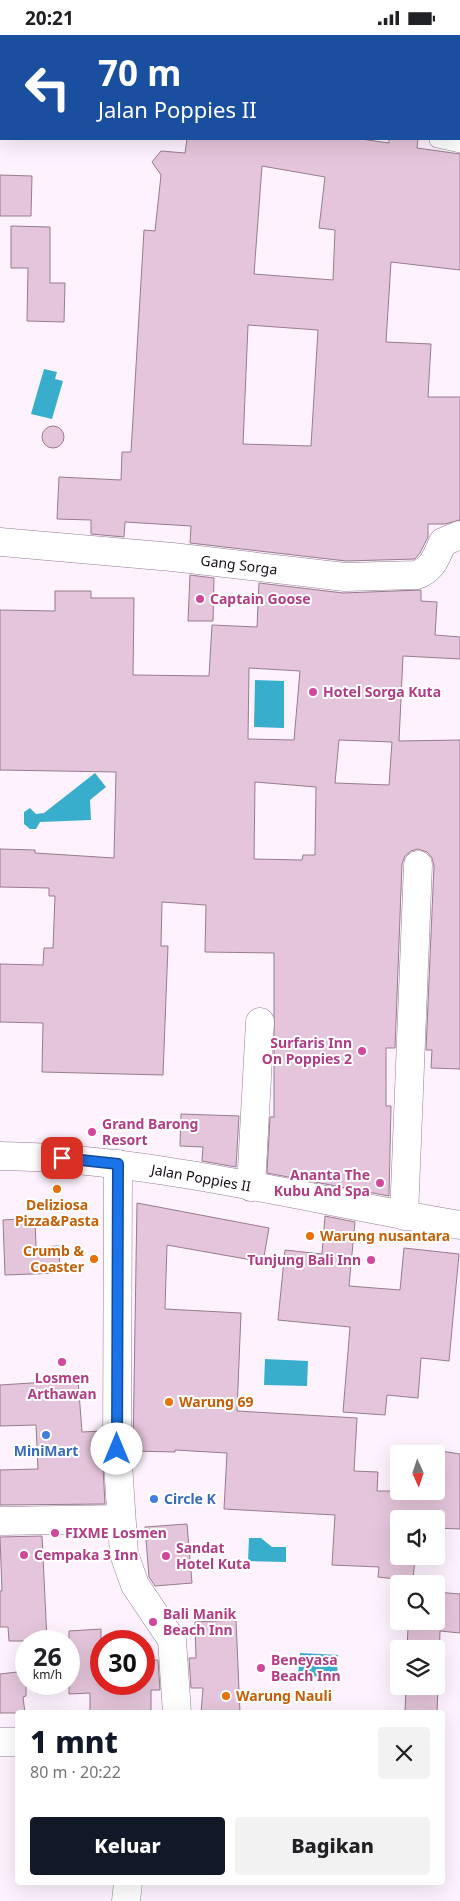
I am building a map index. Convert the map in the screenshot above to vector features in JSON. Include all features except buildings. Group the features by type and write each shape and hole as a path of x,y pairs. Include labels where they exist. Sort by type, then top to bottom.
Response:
{"street":[{"name":"Gang Sorga","path":"0,542 172,557 345,577 417,575 427,571 433,564 443,542 460,535"},
{"path":"404,1216 418,865"},
{"path":"251,1187 260,1021"},
{"name":"Jalan Poppies II","path":"0,1156 43,1156 118,1164 460,1225"},
{"path":"118,1164 117,1449 124,1554 135,1585 172,1640 177,1710"},
{"path":"0,1521 121,1519"},
{"path":"0,1742 15,1742"},
{"path":"126,1901 128,1885"}],"lane":[{"path":"437,140 460,145"}],"water":[{"path":"44,369 57,372 55,379 63,381 52,419 31,414"},
{"path":"255,680 284,681 284,728 254,727"},
{"path":"95,773 106,787 90,800 91,820 40,822 36,829 30,829 24,824 24,812 30,808 36,814 44,813"},
{"path":"265,1359 308,1361 307,1386 264,1385"},
{"path":"249,1538 261,1538 272,1547 286,1547 286,1562 248,1561"},
{"path":"300,1653 338,1655 337,1677 298,1676"}],"place":[{"name":"Captain Goose","path":"200,599"},
{"name":"Hotel Sorga Kuta","path":"313,692"},
{"name":"Surfaris Inn On Poppies 2","path":"362,1051"},
{"name":"Grand Barong Resort","path":"92,1132"},
{"name":"Ananta The Kubu And Spa","path":"380,1183"},
{"name":"Deliziosa Pizza&Pasta","path":"57,1189"},
{"name":"Warung nusantara","path":"310,1236"},
{"name":"Crumb & Coaster","path":"94,1259"},
{"name":"Tunjung Bali Inn","path":"371,1260"},
{"name":"Losmen Arthawan","path":"62,1362"},
{"name":"Warung 69","path":"169,1402"},
{"name":"MiniMart","path":"46,1435"},
{"name":"Circle K","path":"154,1499"},
{"name":"FIXME Losmen","path":"55,1533"},
{"name":"Cempaka 3 Inn","path":"24,1555"},
{"name":"Sandat Hotel Kuta","path":"166,1556"},
{"name":"Bali Manik Beach Inn","path":"153,1622"},
{"name":"Beneyasa Beach Inn","path":"261,1668"},
{"name":"Warung Nauli","path":"226,1696"}],"route":[{"path":"62,1158 118,1164 117,1449"}]}
